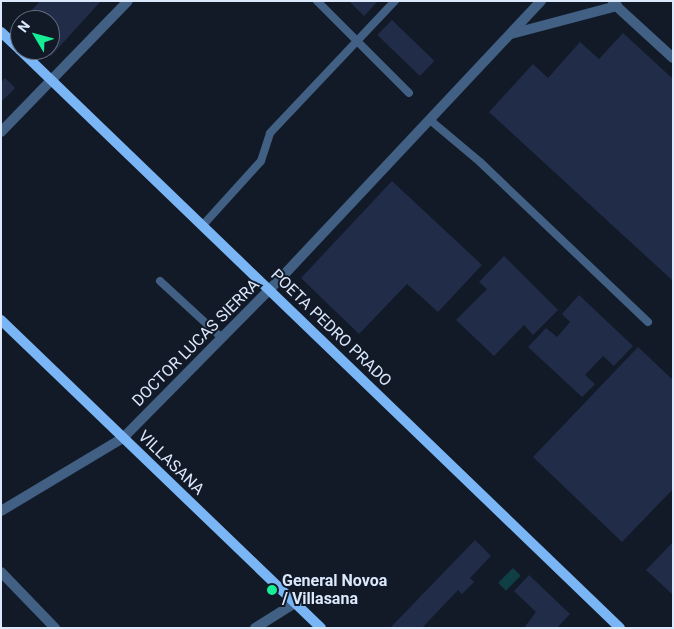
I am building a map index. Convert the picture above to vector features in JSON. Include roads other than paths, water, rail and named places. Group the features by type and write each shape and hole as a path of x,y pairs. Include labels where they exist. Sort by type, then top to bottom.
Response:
{"street":[{"path":"1,132 128,1"},
{"name":"DOCTOR LUCAS SIERRA","path":"1,510 123,438 270,289 541,1"},
{"path":"510,34 614,4 673,58"},
{"name":"POETA PEDRO PRADO","path":"30,60 620,628"},
{"name":"VILLASANA","path":"1,320 321,628"},
{"path":"1,572 55,628"},
{"path":"255,628 295,603"}],"lane":[{"path":"316,1 409,92"},
{"path":"203,225 261,161 270,133 395,1"},
{"path":"430,120 480,162 648,322"},
{"path":"160,281 222,338"}],"place":[{"name":"General Novoa / Villasana","path":"272,590"}]}
